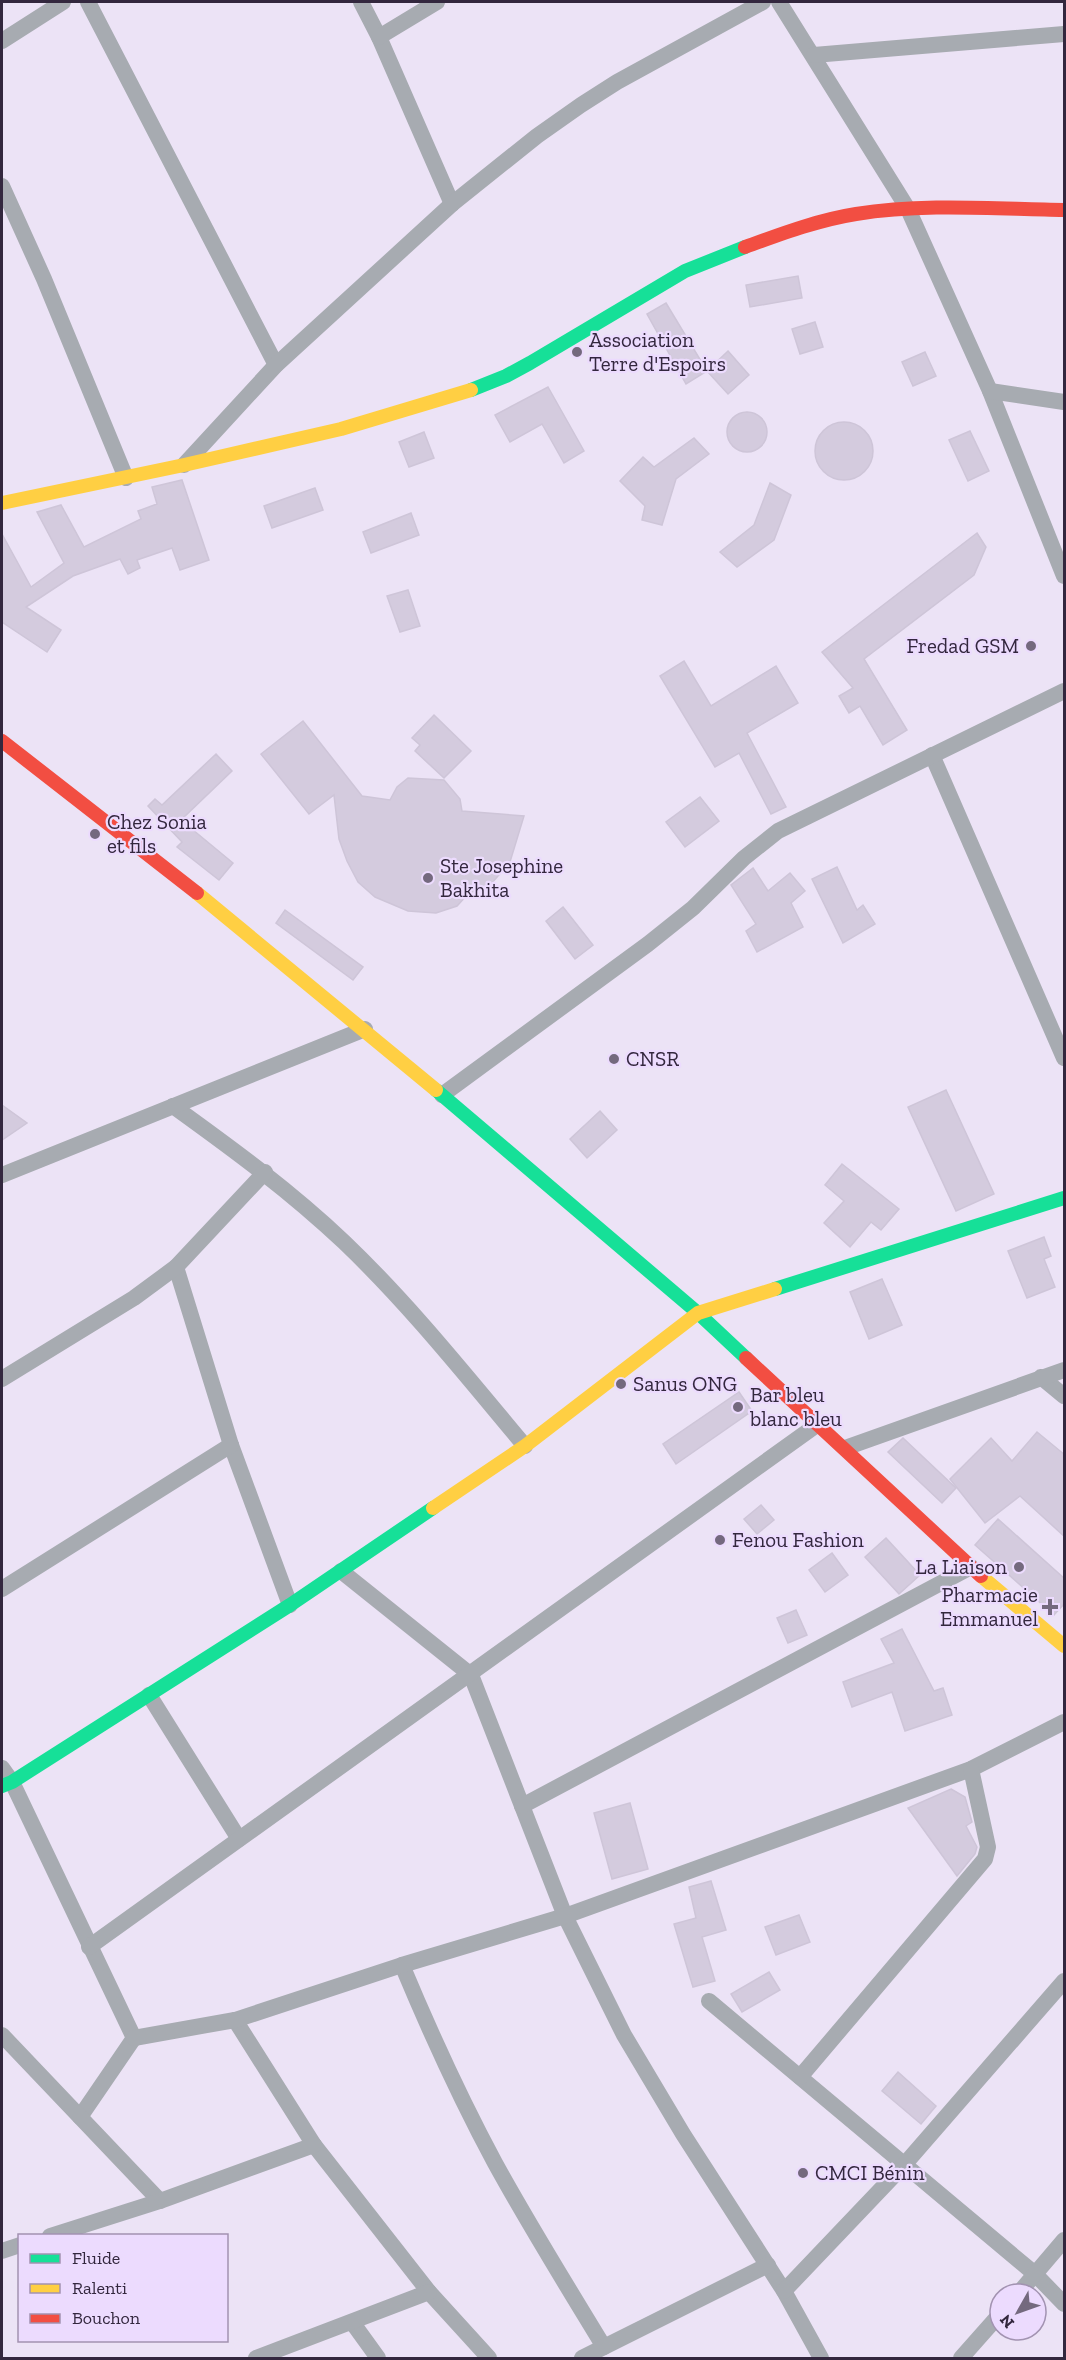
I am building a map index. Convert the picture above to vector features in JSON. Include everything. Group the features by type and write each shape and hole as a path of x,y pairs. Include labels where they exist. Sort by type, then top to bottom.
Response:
{"main road":[{"path":"2,502 126,478 331,432 454,396 506,376 710,259 840,217 908,209 1065,210"},
{"path":"2,741 223,913 365,1029 698,1313 971,1567 1065,1646"},
{"path":"7,1784 290,1605 525,1446 698,1313 1065,1198"}],"street":[{"path":"2,41 63,2"},
{"path":"88,2 276,365"},
{"path":"361,2 379,37 452,204"},
{"path":"379,37 436,2"},
{"path":"184,465 276,365 452,204 537,136 617,82 763,2"},
{"path":"779,2 908,209 990,392 1065,576"},
{"path":"814,55 1065,34"},
{"path":"2,186 44,279 126,478"},
{"path":"990,392 1065,402"},
{"path":"442,1095 648,944 693,908 744,858 778,831 1065,691"},
{"path":"932,755 1065,1058"},
{"path":"2,1175 365,1029"},
{"path":"173,1106 265,1172 343,1242 380,1278 525,1446"},
{"path":"2,1379 134,1298 176,1267 265,1172"},
{"path":"176,1267 231,1445 290,1605"},
{"path":"845,1448 1065,1370"},
{"path":"1041,1377 1065,1396"},
{"path":"89,1947 818,1424"},
{"path":"2,1589 231,1445"},
{"path":"522,1806 971,1567"},
{"path":"341,1571 471,1675 565,1916 624,2035 659,2095 784,2291 821,2358"},
{"path":"148,1695 239,1839"},
{"path":"80,2117 134,2038 235,2020 402,1965 565,1916 970,1769 1065,1722"},
{"path":"2,1768 7,1784 134,2038"},
{"path":"800,2078 985,1859 988,1847 970,1769"},
{"path":"402,1965 468,2112 530,2226 604,2347"},
{"path":"784,2291 904,2165 1065,1981"},
{"path":"709,2001 1035,2274 1065,2304"},
{"path":"235,2020 314,2145 429,2292 489,2358"},
{"path":"2,2035 160,2201"},
{"path":"53,2234 160,2201 314,2145"},
{"path":"1028,2282 1065,2240"},
{"path":"2,2251 18,2246"},
{"path":"582,2358 768,2265"},
{"path":"256,2358 429,2292"},
{"path":"352,2322 378,2358"},
{"path":"961,2358 988,2328"}],"building":[{"path":"798,276 802,298 750,307 746,285"},
{"path":"666,303 707,371 686,384 647,314"},
{"path":"815,322 823,347 800,354 792,329"},
{"path":"728,351 749,375 728,394 707,371"},
{"path":"925,352 936,376 913,386 902,362"},
{"path":"548,387 584,451 564,463 542,424 510,442 495,415"},
{"path":"747,412 761,418 767,432 761,446 747,452 733,446 727,432 733,418"},
{"path":"844,422 855,424 868,435 873,451 871,462 860,475 844,480 833,478 820,467 815,451 817,440 828,427"},
{"path":"970,431 989,471 968,481 949,440"},
{"path":"424,432 434,458 409,467 399,442"},
{"path":"694,438 709,454 676,479 662,525 642,520 645,506 620,481 643,457 654,467"},
{"path":"182,480 209,560 180,570 172,548 137,560 140,568 128,574 120,559 73,576 26,607 61,630 47,652 2,622 2,534 31,587 64,563 37,512 61,505 84,547 141,519 138,511 157,504 152,487"},
{"path":"770,483 791,495 774,540 737,567 720,552 754,525"},
{"path":"315,488 323,510 272,528 264,506"},
{"path":"411,513 419,535 371,553 363,532"},
{"path":"977,533 986,547 974,575 864,659 907,730 883,745 860,706 849,713 839,696 853,688 822,652"},
{"path":"408,590 420,626 400,632 387,596"},
{"path":"684,661 711,706 776,666 798,703 747,733 786,807 771,814 739,753 715,767 660,676"},
{"path":"434,715 471,751 444,778 415,751 420,745 412,738"},
{"path":"303,721 362,796 390,800 397,787 408,778 444,780 460,799 462,811 524,816 510,862 492,883 468,894 457,906 436,913 408,911 375,897 358,882 347,861 339,839 334,795 309,814 261,754"},
{"path":"216,754 232,771 181,820 233,863 219,880 177,847 182,842 148,806 155,799 162,805"},
{"path":"700,797 719,821 685,847 666,822"},
{"path":"837,867 857,910 863,905 875,924 843,943 812,879"},
{"path":"753,868 768,891 790,873 805,891 791,903 803,927 757,952 746,931 756,924 731,885"},
{"path":"563,907 593,945 575,959 546,921"},
{"path":"285,910 363,967 353,980 276,923"},
{"path":"946,1090 994,1194 956,1211 908,1107"},
{"path":"2,1105 27,1123 2,1140"},
{"path":"600,1111 617,1130 587,1158 570,1139"},
{"path":"842,1164 899,1209 881,1230 871,1222 850,1247 824,1223 844,1201 825,1185"},
{"path":"1044,1237 1051,1256 1044,1259 1055,1287 1027,1298 1008,1251"},
{"path":"882,1279 902,1325 869,1339 850,1292"},
{"path":"739,1392 752,1411 676,1464 663,1444"},
{"path":"1037,1432 1065,1455 1065,1537 1020,1496 985,1523 950,1479 991,1438 1012,1461"},
{"path":"903,1438 956,1488 942,1503 888,1452"},
{"path":"761,1505 774,1520 757,1534 744,1519"},
{"path":"998,1519 1065,1579 1065,1603 1054,1615 975,1545"},
{"path":"886,1538 920,1575 899,1594 865,1557"},
{"path":"832,1553 848,1575 825,1592 809,1570"},
{"path":"796,1610 807,1635 788,1643 777,1618"},
{"path":"902,1629 934,1691 943,1688 952,1715 905,1731 892,1692 852,1707 843,1682 894,1663 881,1639"},
{"path":"951,1789 965,1797 972,1822 966,1826 977,1847 975,1854 957,1876 908,1808"},
{"path":"630,1803 648,1869 612,1879 594,1813"},
{"path":"711,1881 726,1930 702,1937 715,1981 693,1987 674,1924 696,1918 689,1887"},
{"path":"799,1915 810,1942 776,1955 765,1927"},
{"path":"769,1972 780,1990 742,2012 731,1994"},
{"path":"898,2072 936,2106 921,2124 882,2091"}],"traffic: fast":[{"path":"471,390 506,376 530,363 685,271 745,247"},
{"path":"436,1090 698,1313 746,1358"},
{"path":"775,1289 1064,1198"},
{"path":"2,1786 12,1782 290,1605 433,1508"}],"traffic: slow":[{"path":"2,503 341,429 471,390"},
{"path":"197,893 436,1090"},
{"path":"433,1508 525,1446 698,1313 775,1289"},
{"path":"981,1576 1064,1646"}],"traffic: jam":[{"path":"745,247 800,228 856,214 960,207 1064,210"},
{"path":"2,741 197,893"},
{"path":"746,1358 981,1576"}],"place":[{"name":"Association Terre d'Espoirs","path":"577,352"},
{"name":"Fredad GSM","path":"1031,646"},
{"name":"Chez Sonia et fils","path":"95,834"},
{"name":"Ste Josephine Bakhita","path":"428,878"},
{"name":"CNSR","path":"614,1059"},
{"name":"Sanus ONG","path":"621,1384"},
{"name":"Bar bleu blanc bleu","path":"738,1407"},
{"name":"Fenou Fashion","path":"720,1540"},
{"name":"La Liaison","path":"1019,1567"},
{"name":"Pharmacie Emmanuel","path":"1050,1607"},
{"name":"CMCI Bénin","path":"803,2173"}]}
